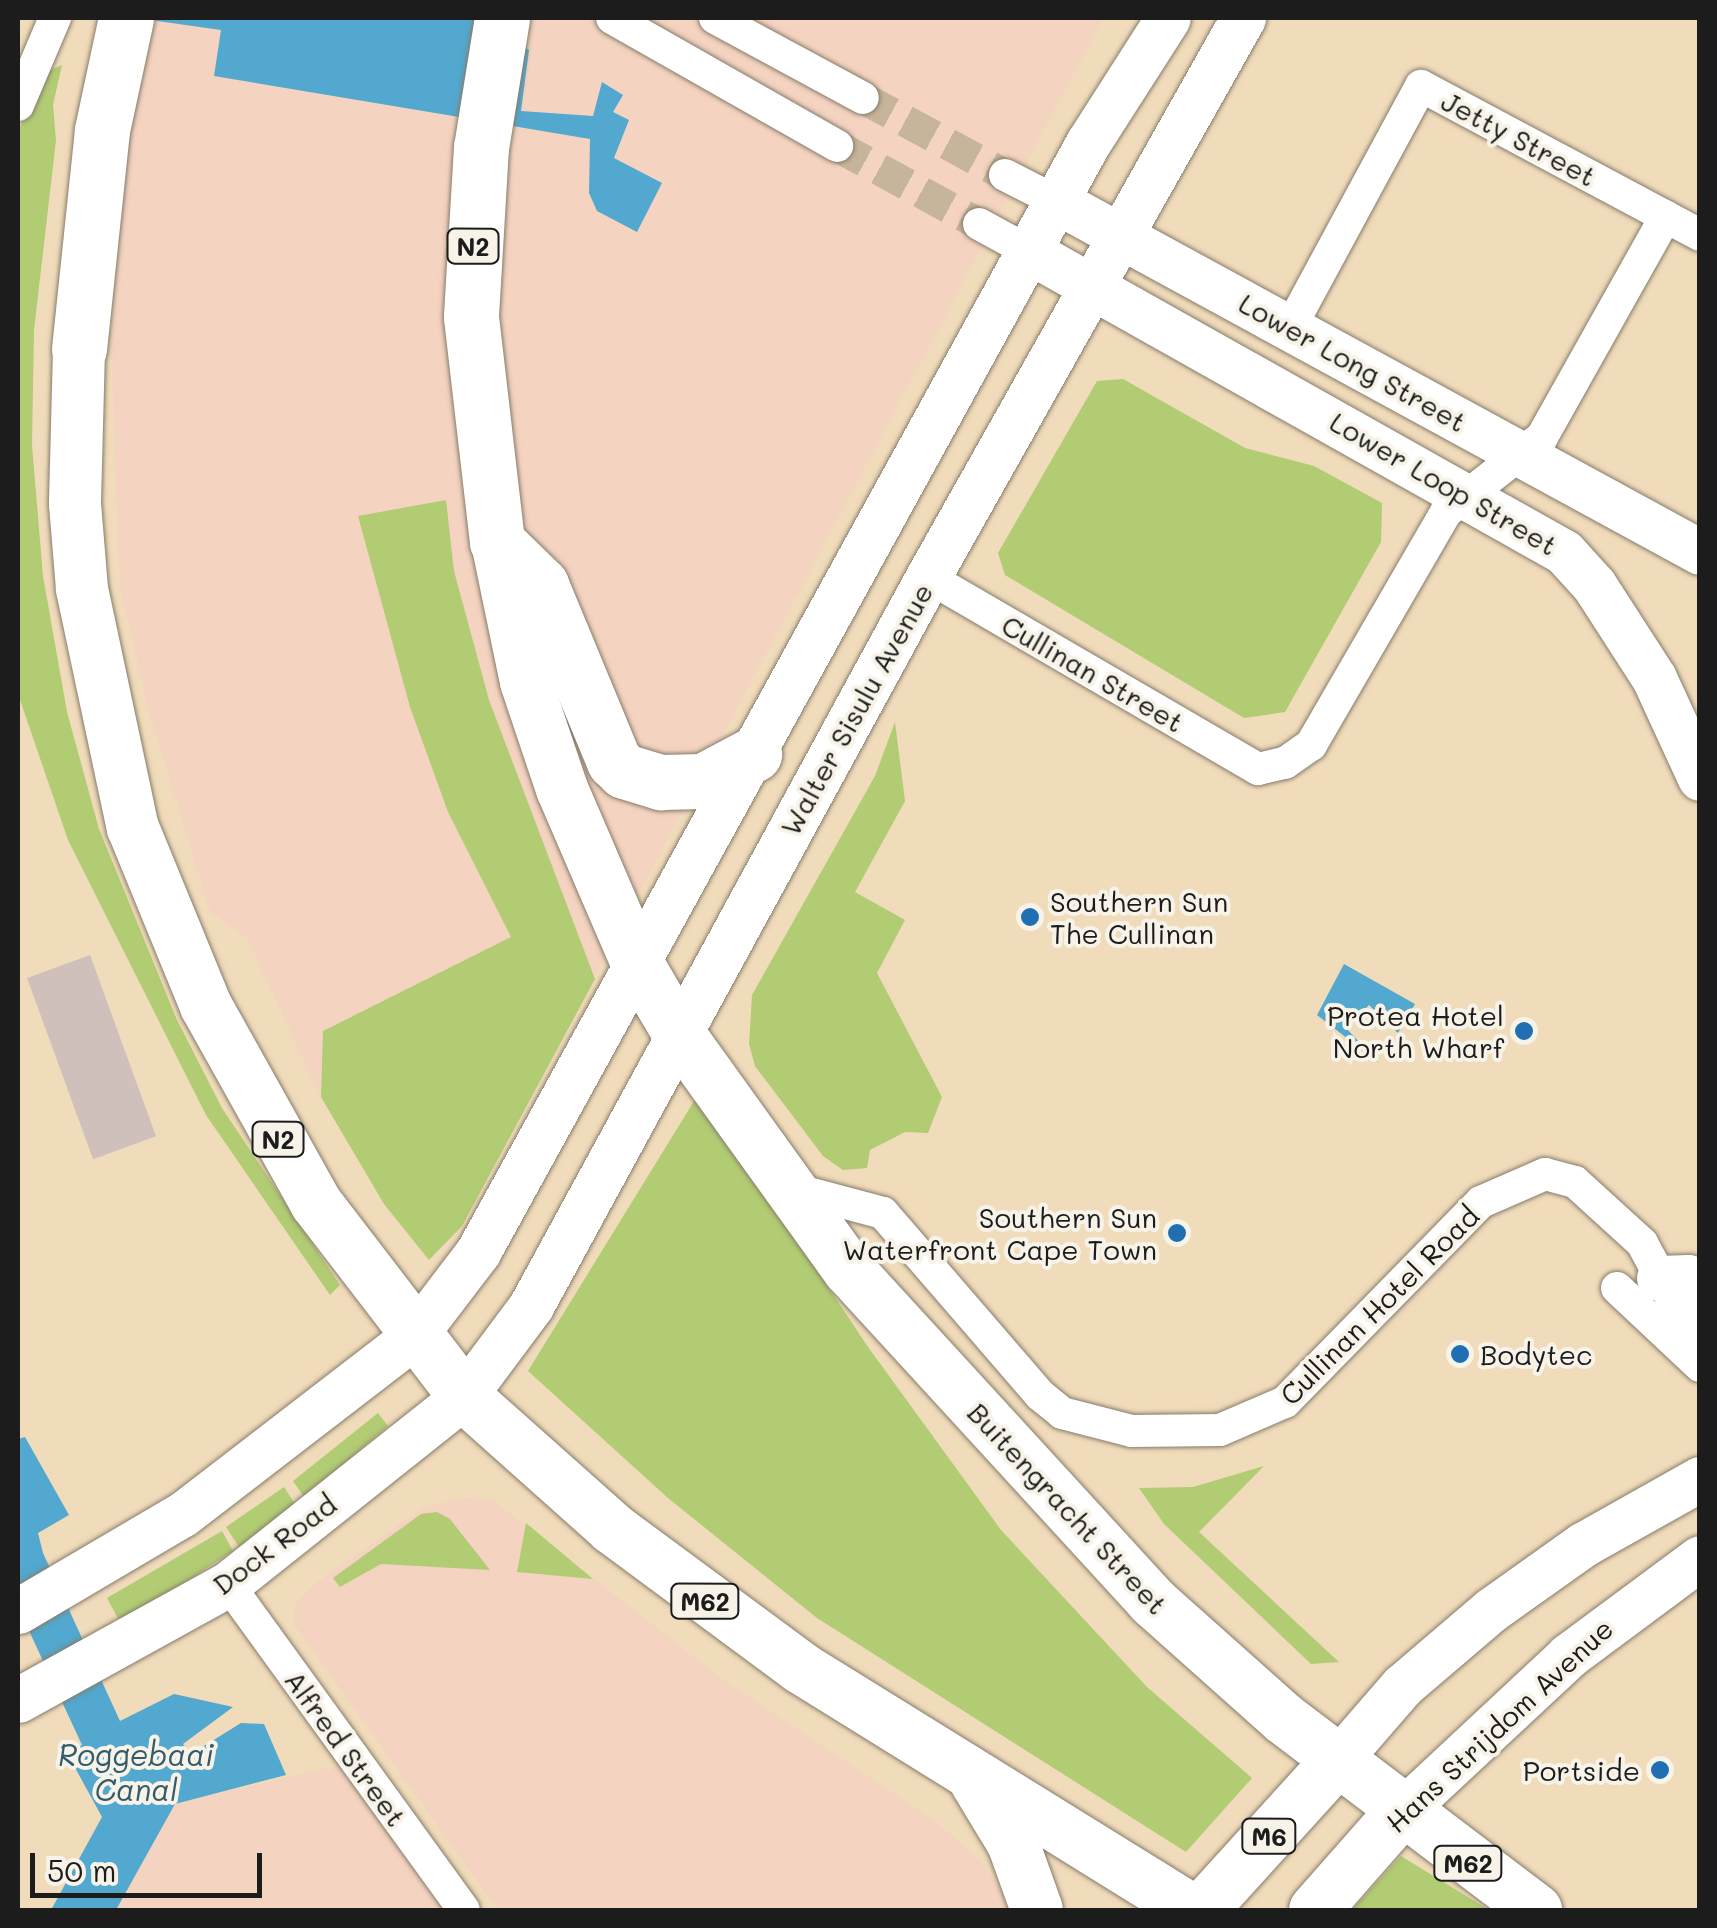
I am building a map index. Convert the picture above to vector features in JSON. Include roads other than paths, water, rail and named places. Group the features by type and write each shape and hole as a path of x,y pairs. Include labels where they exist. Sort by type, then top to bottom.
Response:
{"highway":[{"name":"N2","path":"79,349 102,130 126,18"},
{"name":"N2","path":"496,533 474,349 473,236 502,18"},
{"path":"496,533 541,585 614,761 624,771 661,782 703,781 754,754"}],"main road":[{"name":"N2","path":"79,349 76,504 82,589 133,828 170,925 215,1023 316,1203 414,1336 464,1396"},
{"name":"N2","path":"496,533 526,682 562,789 636,961 678,1031"},
{"name":"Buitengracht Street","path":"678,1031 849,1270 1153,1602 1337,1761 1536,1910"},
{"name":"M62","path":"464,1396 705,1601 971,1774 1191,1910"},
{"name":"M6","path":"1202,1910 1337,1761"},
{"path":"971,1774 1013,1843 1038,1910"},
{"name":"Hans Strijdom Avenue","path":"1314,1910 1401,1812"}],"street":[{"path":"18,105 55,18"},
{"path":"612,18 837,146"},
{"path":"715,18 863,98"},
{"path":"18,1611 183,1514 414,1336 478,1252 1032,253 1088,143 1168,18"},
{"name":"Walter Sisulu Avenue","path":"464,1396 531,1306 928,577 1243,18"},
{"name":"Jetty Street","path":"1290,328 1420,86 1700,236"},
{"name":"Lower Long Street","path":"1006,175 1700,552"},
{"path":"1465,491 1521,456 1542,437 1666,216"},
{"path":"979,224 1032,253"},
{"name":"Lower Loop Street","path":"1032,253 1465,491 1564,552 1594,585 1654,678 1700,778"},
{"name":"Cullinan Street","path":"928,577 1258,769 1284,764 1311,745 1432,534 1465,491"},
{"name":"Cullinan Hotel Road","path":"786,1186 883,1213 1040,1395 1062,1413 1174,1435 1261,1416 1285,1402 1481,1202 1528,1180 1561,1174 1575,1182 1654,1274"},
{"path":"1654,1274 1700,1326"},
{"path":"1654,1274 1700,1366"},
{"name":"Dock Road","path":"25,1695 228,1584 464,1396"},
{"path":"1337,1761 1402,1686 1476,1622 1584,1544 1700,1478"},
{"name":"Hans Strijdom Avenue","path":"1401,1812 1568,1656 1700,1558"},
{"name":"Alfred Street","path":"228,1584 464,1910"}],"water":[{"path":"136,18 478,18 529,50 521,111 593,116 602,82 623,95 613,112 629,120 614,158 662,183 637,232 597,211 589,193 590,139 214,76 221,30"},
{"path":"1344,964 1415,1004 1398,1033 1369,1005 1346,1028 1379,1063 1317,1015"},
{"name":"Roggebaai Canal","path":"25,1437 69,1515 38,1533 43,1553 120,1721 174,1694 233,1707 183,1744 191,1754 241,1723 264,1724 286,1775 175,1804 116,1910 51,1910 102,1817 67,1753 82,1745 18,1607 18,1439"}],"tunnel":[{"path":"863,98 1005,175"},
{"path":"837,146 979,224"}],"place":[{"name":"Southern Sun The Cullinan","path":"1030,917"},
{"name":"Protea Hotel North Wharf","path":"1524,1031"},
{"name":"Southern Sun Waterfront Cape Town","path":"1177,1233"},
{"name":"Bodytec","path":"1460,1354"},
{"name":"Portside","path":"1660,1770"}]}
